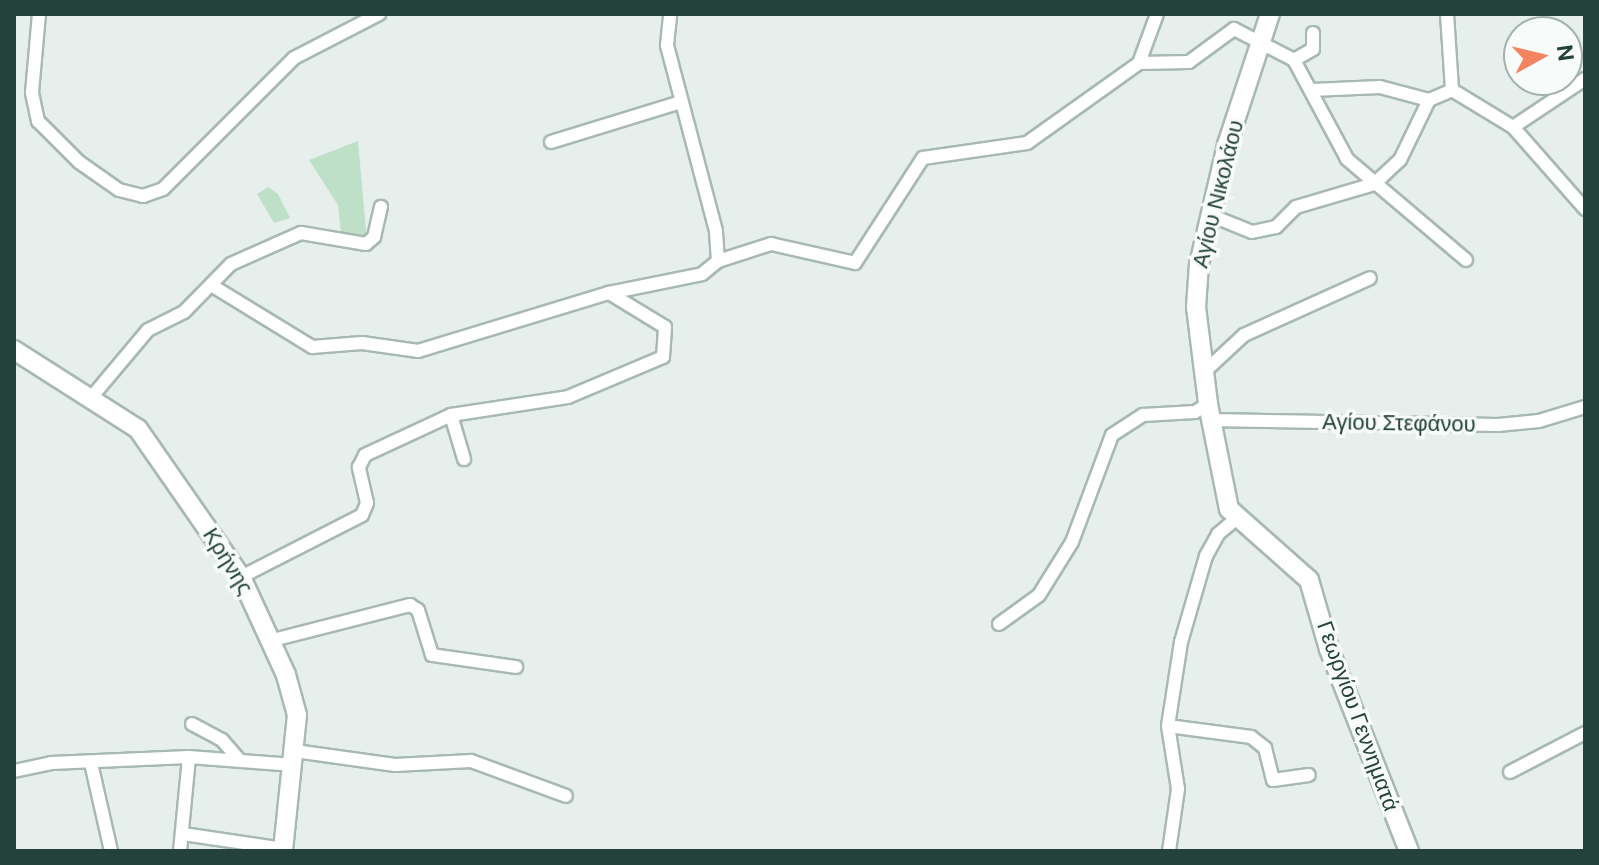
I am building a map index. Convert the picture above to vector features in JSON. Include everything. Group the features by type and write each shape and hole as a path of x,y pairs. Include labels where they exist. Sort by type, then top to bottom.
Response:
{"street":[{"path":"39,14 32,93 38,121 79,162 119,190 143,196 163,189 294,58 379,14"},
{"path":"670,14 665,30 681,102 709,189 718,261"},
{"path":"211,285 312,347 362,343 418,351 609,293 702,274 718,261 771,244 855,263 923,158 1027,143 1139,63 1157,14"},
{"name":"Αγίου Νικολάου","path":"1236,519 1223,490 1203,373 1196,307 1210,215 1227,145 1270,14"},
{"path":"1447,14 1452,90"},
{"path":"1139,63 1189,62 1234,29 1261,47 1294,60 1312,90 1326,129 1347,159 1374,184 1401,200 1466,260"},
{"path":"1294,60 1313,49 1313,33"},
{"path":"1513,127 1585,79"},
{"path":"1312,90 1380,87 1429,100 1452,90"},
{"path":"1452,90 1513,127 1585,209"},
{"path":"1210,215 1252,232 1276,227 1296,207 1374,184 1400,160 1429,100"},
{"path":"551,142 681,102"},
{"path":"90,399 148,330 184,312 248,253 288,236 366,244 374,237 381,207"},
{"path":"1203,373 1244,335 1370,278"},
{"path":"241,577 362,515 367,503 360,473 362,458 451,415 508,402 568,397 607,376 663,357 665,327 609,293"},
{"name":"Κρήνης","path":"14,350 144,436 241,577 296,706 294,758 283,850"},
{"name":"Αγίου Στεφάνου","path":"999,624 1039,595 1072,542 1112,435 1143,415 1209,412 1498,425 1539,421 1585,407"},
{"path":"451,415 464,459"},
{"path":"1169,851 1178,789 1168,726 1181,642 1206,556 1218,534 1236,519"},
{"name":"Γεωργίου Γεννηματά","path":"1236,519 1309,580 1329,649 1409,851"},
{"path":"269,641 410,605 418,610 432,655 516,667"},
{"path":"192,724 222,740 240,761"},
{"path":"1168,726 1251,737 1265,748 1273,780 1309,775"},
{"path":"1510,772 1585,733"},
{"path":"14,771 189,757 240,761 294,758 395,765 471,761 566,796"},
{"path":"180,851 189,757"},
{"path":"91,763 111,851"},
{"path":"183,834 283,850"}],"green space":[{"path":"358,141 367,242 341,234 338,205 309,160"},
{"path":"268,187 278,194 290,218 274,223 257,194"}]}
